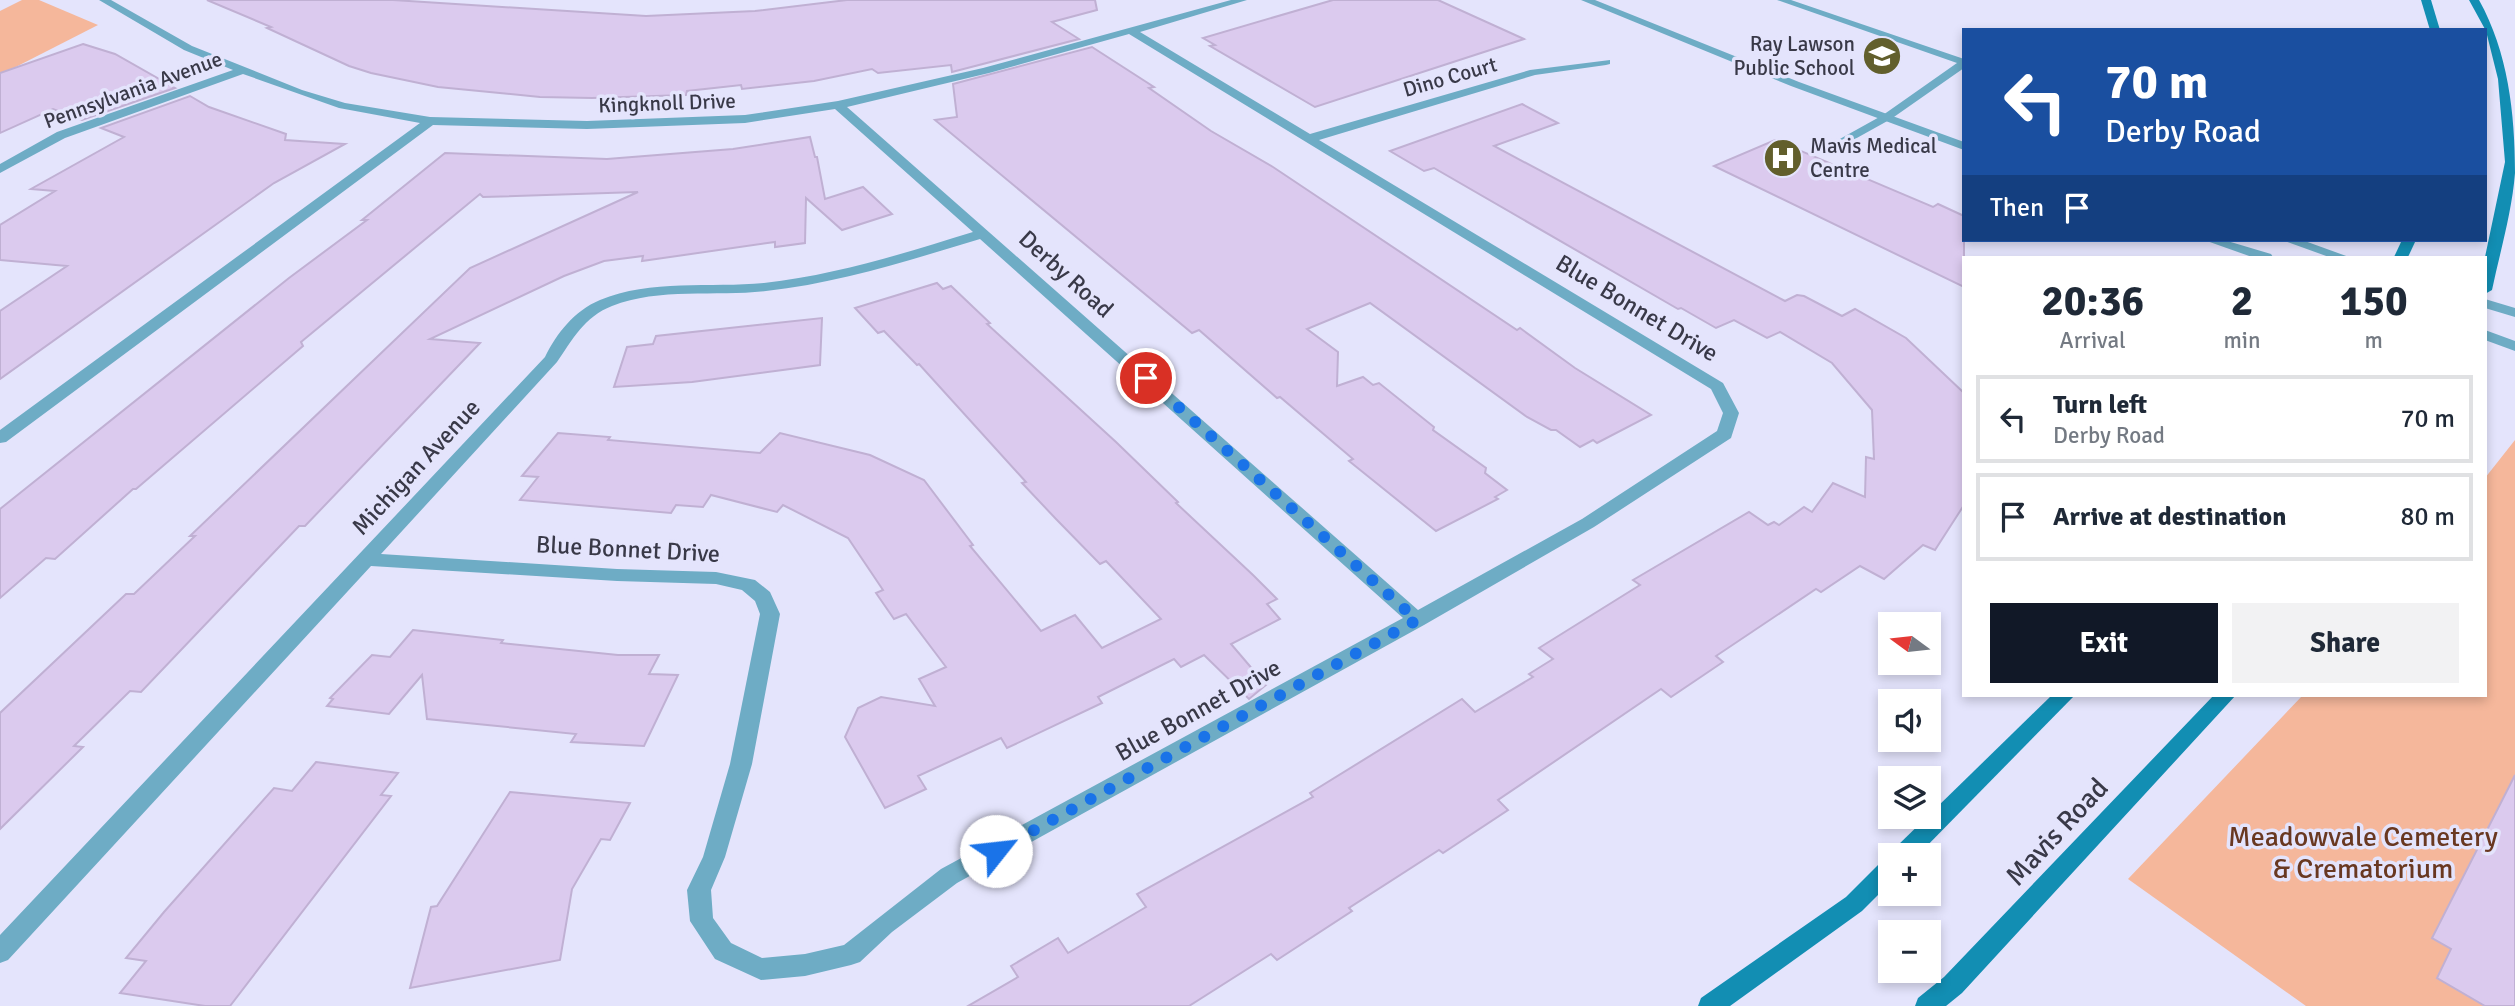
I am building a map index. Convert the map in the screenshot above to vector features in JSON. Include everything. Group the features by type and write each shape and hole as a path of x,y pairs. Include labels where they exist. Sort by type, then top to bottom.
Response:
{"main road":[{"path":"2426,0 2434,28"},
{"path":"2474,0 2491,31 2504,79 2511,162 2487,280"},
{"path":"1915,843 2063,697"},
{"name":"Mavis Road","path":"1927,1006 1953,985 2224,697"},
{"path":"1710,1006 1854,904 1878,880"}],"street":[{"name":"Kingknoll Drive","path":"104,0 188,48 343,106 430,121 497,125 683,123 745,119 838,105 973,74 1242,0"},
{"path":"1586,0 1962,145"},
{"name":"Blue Bonnet Drive","path":"365,559 617,575 716,578 748,585 763,597 770,614 741,765 713,857 699,890 702,921 723,951 761,969 805,965 851,954 884,925 949,876 1417,620 1588,523 1725,434 1731,413 1717,386 1131,30"},
{"name":"Dino Court","path":"1308,139 1535,72 1606,62"},
{"name":"Pennsylvania Avenue","path":"0,169 61,135 243,70"},
{"name":"Derby Road","path":"838,105 1417,620"},
{"path":"0,438 430,121"},
{"name":"Michigan Avenue","path":"0,952 552,359 562,338 582,316 608,302 640,296 762,287 838,276 984,233"},
{"path":"2217,242 2263,256"},
{"path":"2294,242 2339,256"},
{"path":"2487,304 2515,313"},
{"path":"2487,336 2515,346"}],"lane":[{"path":"1782,0 1962,61"},
{"path":"1842,142 1887,117 1962,63"}],"green space":[{"path":"22,0 39,0 98,25 0,75 0,11"},
{"name":"Meadowvale Cemetery & Crematorium","path":"2515,440 2515,1006 2306,1006 2128,879 2301,697 2487,697 2487,475"}],"building":[{"path":"207,0 393,0 646,16 755,11 847,0 1095,0 1097,10 1052,22 1079,39 952,72 951,65 878,73 872,69 814,81 742,89 741,85 687,91 686,95 592,98 540,97 438,87 371,73 349,66 267,28 271,27"},
{"path":"1333,0 1438,0 1524,39 1315,107 1210,46 1215,45 1203,38"},
{"path":"83,44 115,54 175,88 82,120 53,109 0,133 0,73"},
{"path":"1092,47 1154,87 1149,88 1211,131 1273,167 1517,330 1520,328 1575,368 1651,415 1597,443 1593,440 1580,447 1556,430 1527,417 1370,303 1307,329 1338,352 1337,386 1363,377 1373,385 1379,383 1434,427 1433,430 1486,468 1485,473 1507,490 1495,497 1498,499 1436,531 1349,461 1353,459 1199,330 1192,333 935,120 957,117 953,84"},
{"path":"190,96 209,107 286,134 285,140 345,144 274,183 0,379 0,311 67,266 0,260 0,225 55,191 31,189 124,137 101,128"},
{"path":"1522,104 1558,123 1494,146 1785,301 1797,295 1804,296 1842,316 1855,309 1906,338 1962,391 1962,508 1935,550 1923,545 1884,579 1860,566 1821,592 1816,589 1716,656 1723,662 1671,697 1661,689 1498,800 1508,810 1443,853 1439,850 1349,908 1352,911 1277,960 1271,954 1189,1006 968,1006 1018,977 1011,966 1058,938 1068,953 1146,907 1137,894 1313,797 1310,793 1462,699 1475,712 1533,677 1529,674 1553,659 1539,648 1640,585 1633,580 1749,512 1768,525 1774,522 1779,525 1804,507 1812,512 1833,483 1865,497 1866,457 1874,459 1872,410 1832,363 1780,332 1767,338 1734,320 1716,328 1681,308 1678,309 1434,168 1424,171 1390,151"},
{"path":"810,137 817,157 825,199 863,187 892,214 842,230 806,198 805,243 775,247 775,242 642,261 643,256 604,261 564,276 430,339 480,343 305,526 299,526 141,692 130,691 74,746 83,747 0,829 0,713 126,594 134,594 195,536 190,536 470,268 638,192 483,197 480,194 301,342 303,346 133,489 55,559 46,558 0,598 0,509 289,278 367,220 362,220 445,153 607,159 733,149"},
{"path":"1775,140 1933,207 1938,204 1962,215 1962,286 1714,166"},
{"path":"937,283 943,289 951,286 990,323 987,324 1116,442 1253,575 1277,599 1267,604 1280,619 1231,644 1266,685 1249,699 1204,655 1181,667 1174,659 1098,697 1102,703 1007,748 1001,738 918,776 926,789 885,808 845,737 858,708 881,697 935,706 919,679 946,667 906,614 894,619 876,593 883,590 848,538 783,505 777,512 711,495 703,507 676,505 671,513 520,500 538,477 522,476 558,433 760,453 780,433 870,455 924,480 973,545 970,546 1041,631 1075,615 1102,648 1161,619 1106,561 1100,564 1056,519 919,364 884,331 878,333 855,308"},
{"path":"822,318 820,365 692,382 614,387 627,347 653,344 656,336"},
{"path":"413,630 503,640 501,643 618,655 659,655 649,674 678,675 644,746 571,742 576,734 427,719 422,675 389,714 327,706 333,699 330,698 372,655 390,657"},
{"path":"316,762 398,773 381,795 391,796 230,1006 205,1006 120,993 146,961 126,958 164,912 274,788 292,791"},
{"path":"2515,775 2515,1006 2485,1006 2437,978 2451,949 2432,938"},
{"path":"510,792 630,803 610,840 601,839 572,889 560,960 410,988 431,907 437,906"}],"place":[{"name":"Ray Lawson Public School","path":"1882,56"},
{"name":"Mavis Medical Centre","path":"1783,158"}],"route":[{"path":"996,851 1417,620 1146,378"}]}
